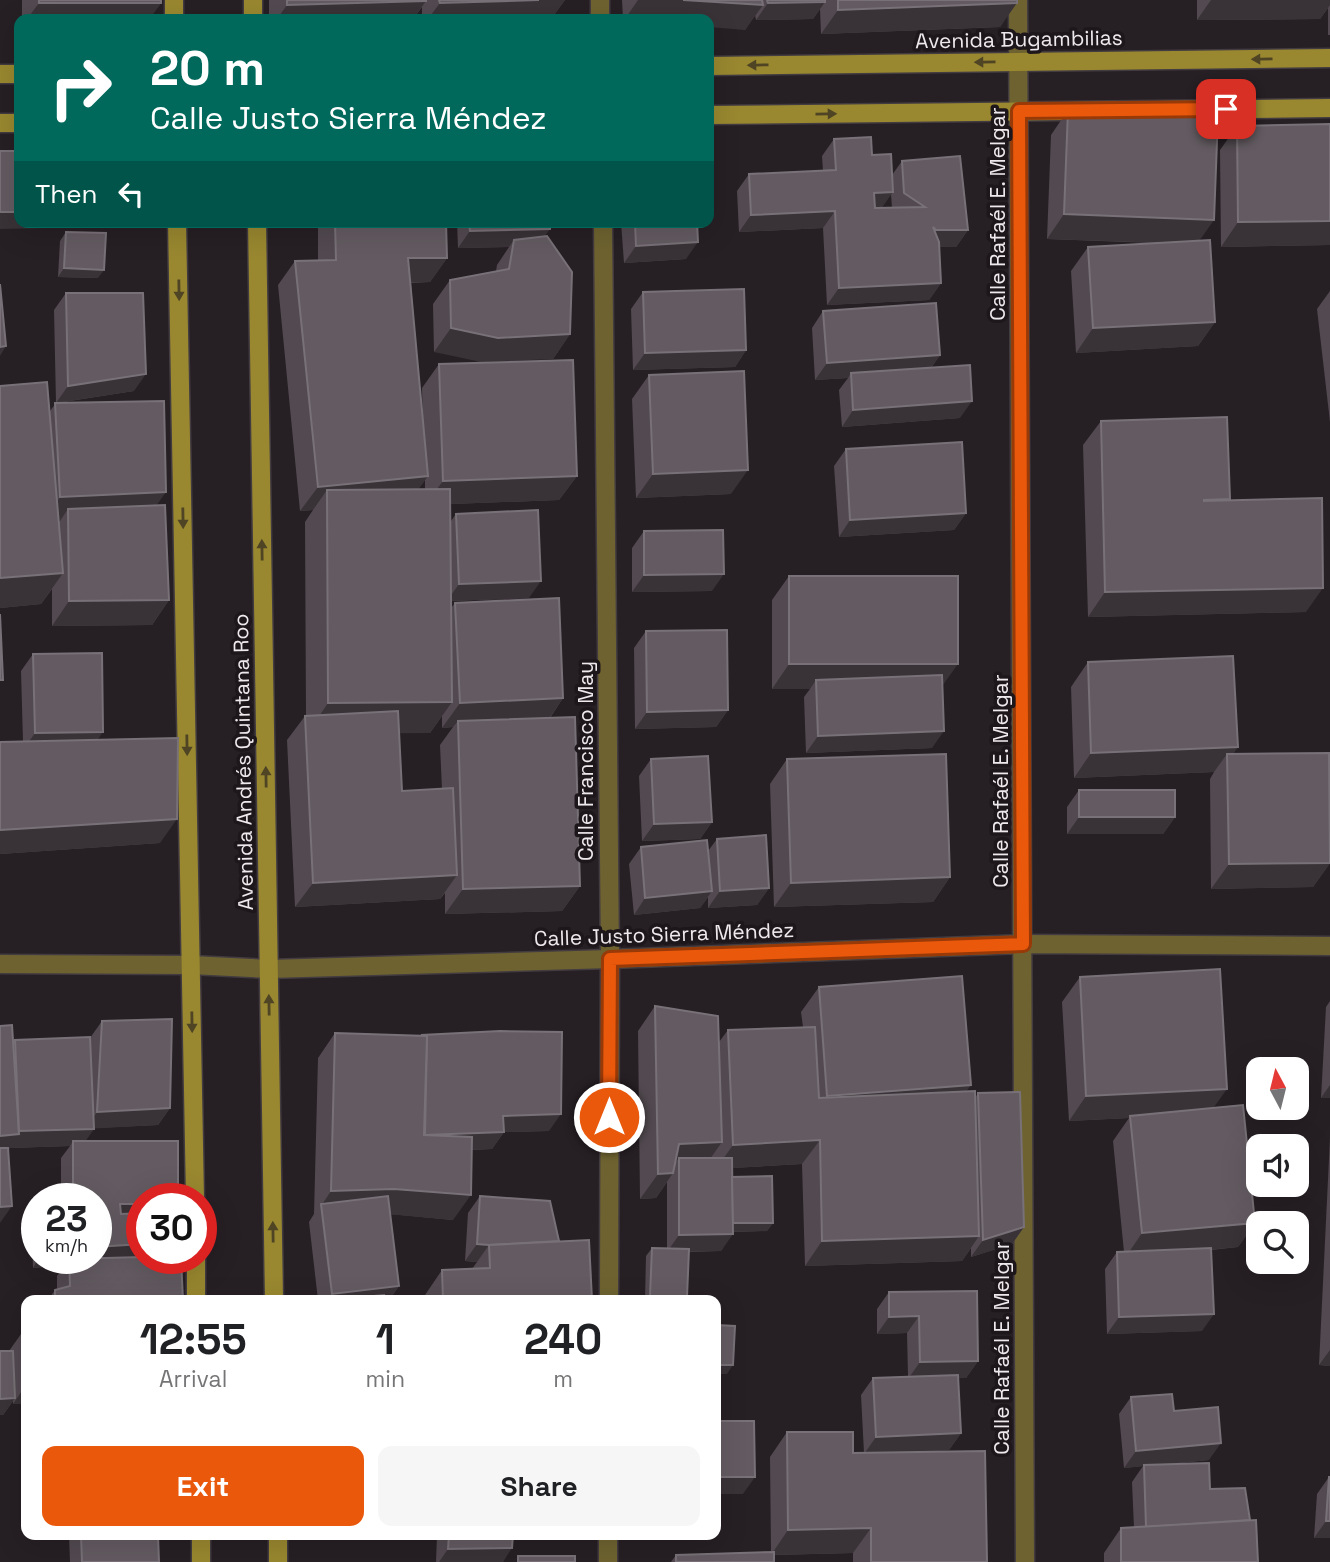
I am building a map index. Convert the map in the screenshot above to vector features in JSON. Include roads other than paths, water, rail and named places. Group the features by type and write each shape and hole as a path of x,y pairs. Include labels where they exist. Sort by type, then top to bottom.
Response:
{"main road":[{"name":"Avenida Bugambilias","path":"714,66 1330,58"},
{"path":"714,115 1330,108"},
{"path":"177,228 195,1183"},
{"name":"Avenida Andrés Quintana Roo","path":"257,228 274,1295"},
{"path":"196,1274 197,1295"},
{"path":"201,1540 201,1562"},
{"path":"278,1540 278,1562"}],"street":[{"name":"Calle Rafaél E. Melgar","path":"1018,0 1025,1562"},
{"name":"Calle Francisco May","path":"603,228 610,959 609,1295"},
{"name":"Calle Justo Sierra Méndez","path":"0,964 191,965 269,969 1023,944 1330,946"},
{"path":"608,1540 608,1562"}]}
